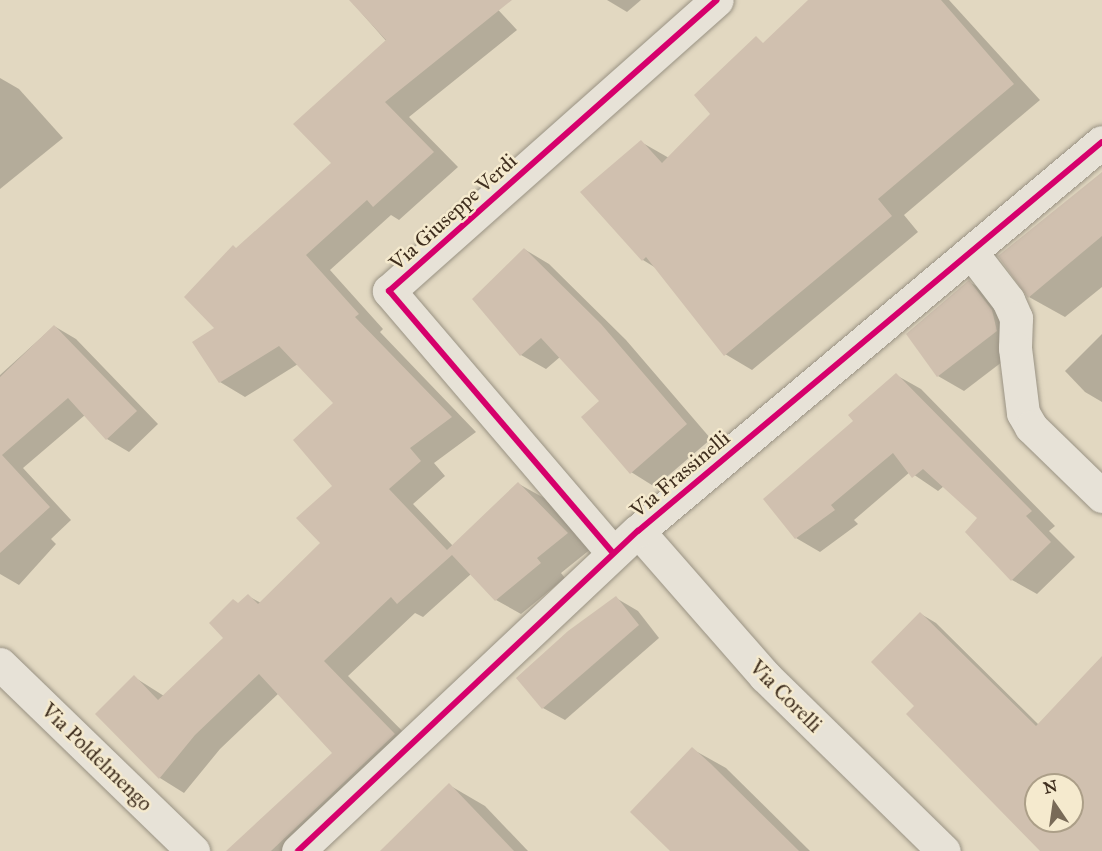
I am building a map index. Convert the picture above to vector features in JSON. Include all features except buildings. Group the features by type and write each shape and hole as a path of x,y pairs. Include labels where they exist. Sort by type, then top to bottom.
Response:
{"street":[{"name":"Via Giuseppe Verdi","path":"613,553 389,291 717,0"},
{"name":"Via Frassinelli","path":"298,851 613,553 1102,142"},
{"path":"970,252 1008,300 1016,318 1015,348 1027,420 1102,496"},
{"name":"Via Corelli","path":"638,531 765,676 944,851"},
{"name":"Via Poldelmengo","path":"0,664 193,851"}],"cycle path":[{"path":"613,553 389,291 717,0"},
{"path":"298,851 638,531 1102,142"}]}
